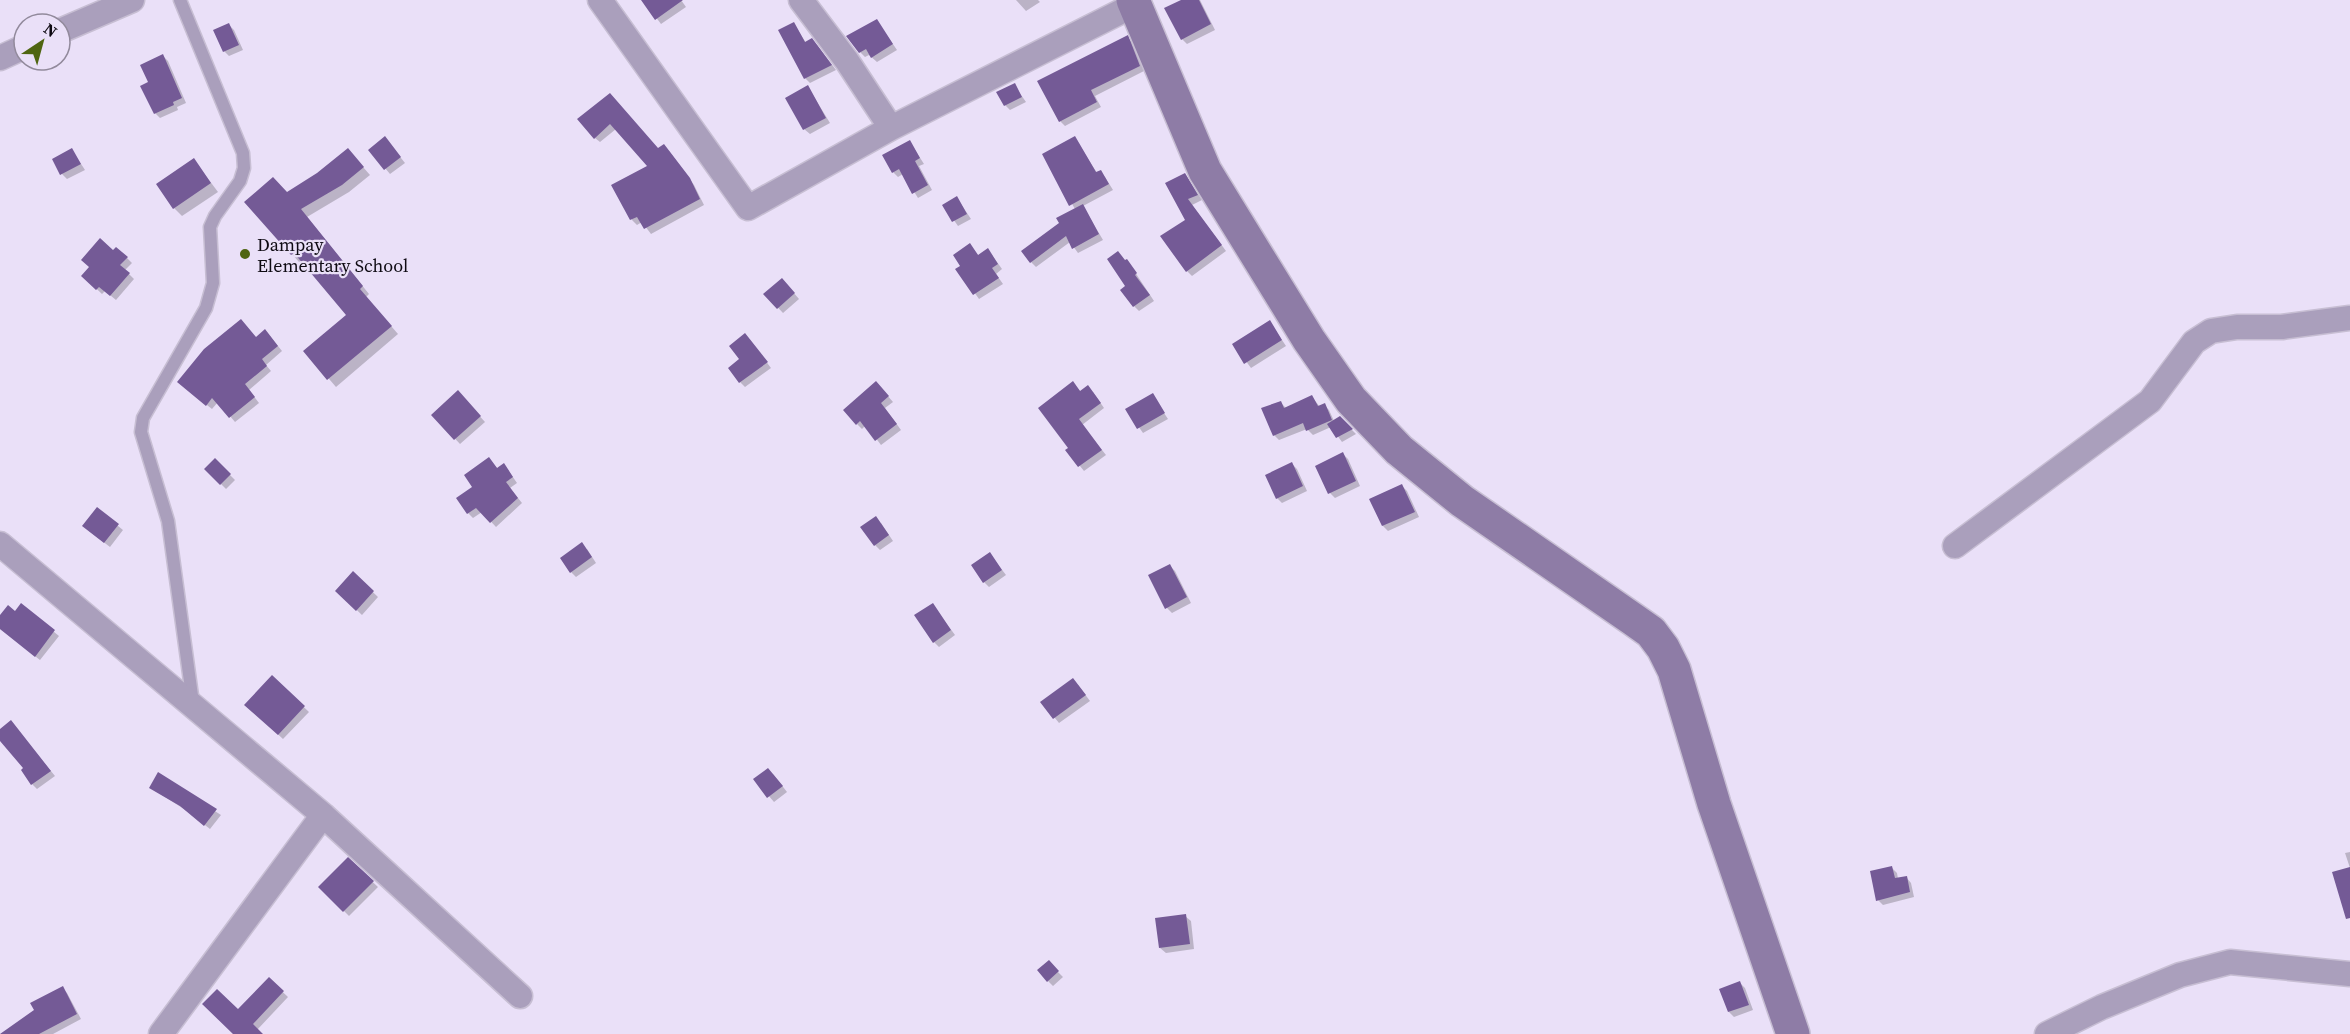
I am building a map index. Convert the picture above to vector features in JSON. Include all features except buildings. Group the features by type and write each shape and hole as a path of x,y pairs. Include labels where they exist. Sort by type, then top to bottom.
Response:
{"street":[{"path":"72,26 132,0"},
{"path":"600,0 748,208 891,128 1134,2 1205,171 1309,340 1351,400 1398,450 1462,501 1651,632 1663,648 1674,670 1714,804 1793,1034"},
{"path":"801,0 848,62 891,128"},
{"path":"1955,546 2150,401 2194,342 2211,331 2237,327 2282,327 2350,318"},
{"path":"0,544 323,815 520,996"},
{"path":"161,1034 323,815"},
{"path":"2047,1034 2102,1007 2180,975 2230,962 2350,974"}],"lane":[{"path":"180,0 243,153 244,168 240,181 215,216 210,227 213,283 206,308 144,418 141,432 168,521 194,707"}],"place":[{"name":"Dampay Elementary School","path":"245,254"}]}
